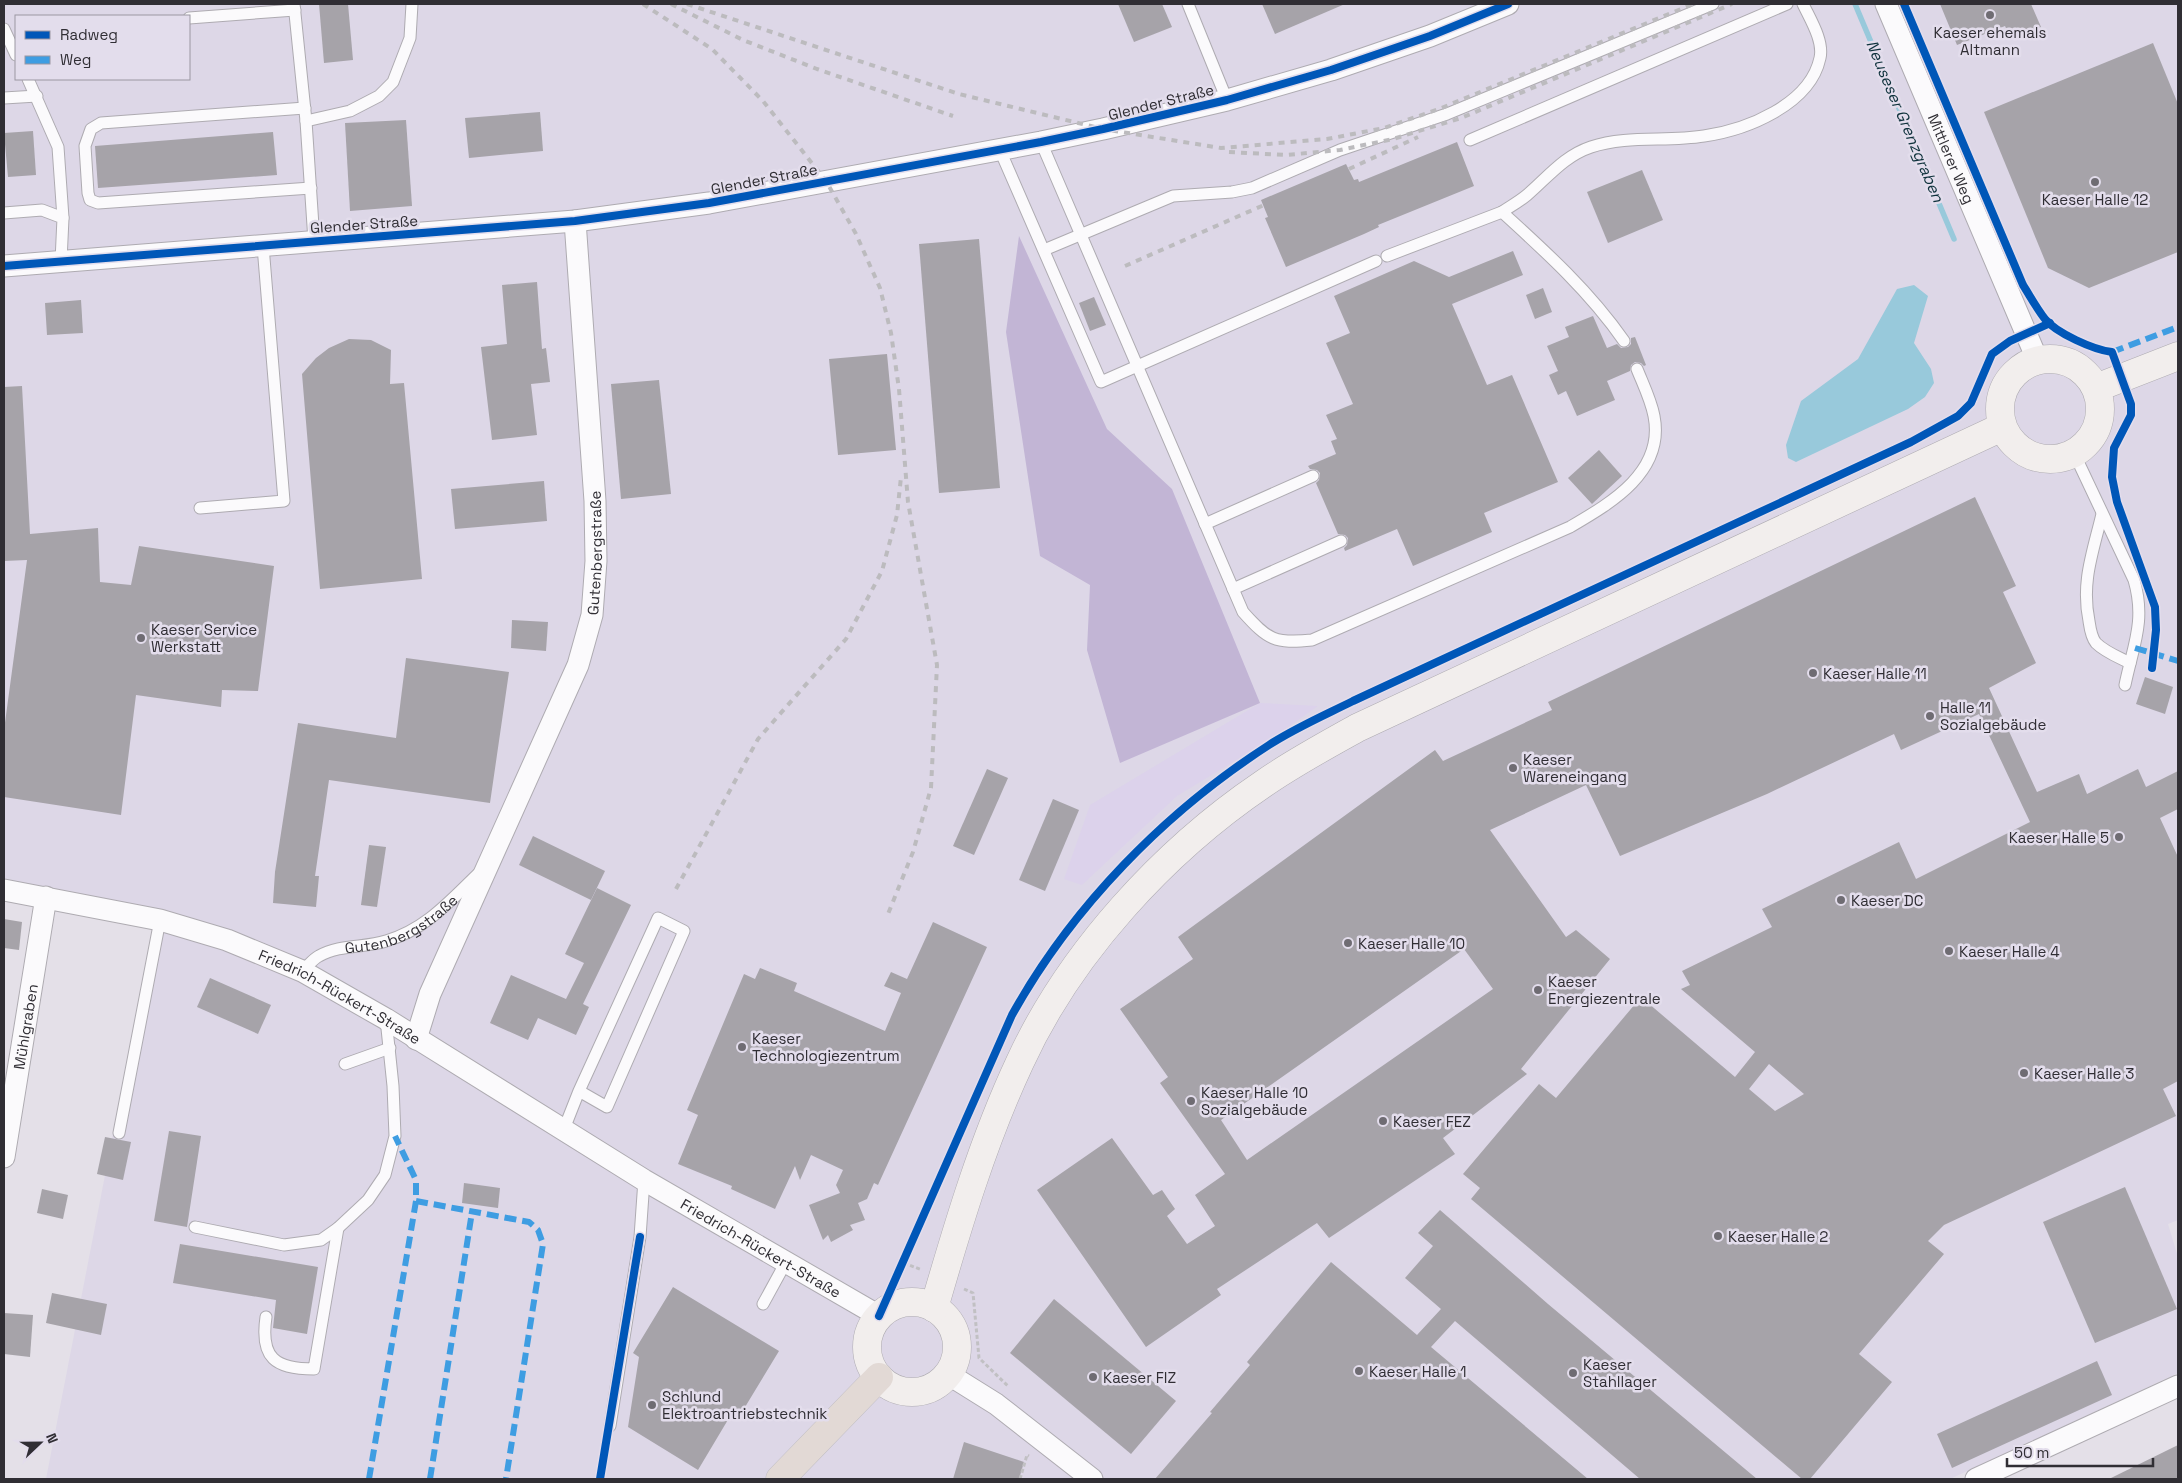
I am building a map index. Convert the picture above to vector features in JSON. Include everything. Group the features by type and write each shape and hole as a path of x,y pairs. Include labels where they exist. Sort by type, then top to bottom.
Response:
{"highway":[{"path":"780,1479 879,1377"}],"main road":[{"path":"2096,388 2178,356"},
{"path":"2056,358 2073,364 2087,374 2096,388 2101,405 2099,422 2092,438 2080,450 2064,458 2047,460 2030,456 2016,446 2002,427 2000,402 2004,387 2013,374 2025,364 2037,359 2056,358"},
{"path":"934,1308 984,1148 1020,1062 1058,996 1079,964 1127,903 1164,864 1226,811 1293,764 1357,728 1947,451 2002,427"},
{"path":"909,1302 918,1302 934,1308 944,1315 956,1337 955,1360 948,1374 940,1383 929,1389 917,1392 897,1390 884,1382 872,1368 867,1350 872,1327 879,1316 889,1308 909,1302"}],"street":[{"name":"Glender Straße","path":"4,266 575,221 709,203 1104,130 1227,100 1331,70 1430,36 1508,4"},
{"name":"Mittlerer Weg","path":"1886,4 2027,310 2037,359"},
{"name":"Gutenbergstraße","path":"416,1039 430,994 578,665 592,615 596,561 596,501 575,221"},
{"name":"Friedrich-Rückert-Straße","path":"4,890 160,920 227,940 302,971 386,1019 644,1180 879,1316"},
{"name":"Mühlgraben","path":"4,1157 46,897"},
{"path":"948,1374 1010,1415 1092,1479"},
{"path":"1976,1479 2178,1386"}],"lane":[{"path":"306,121 350,111 379,96 393,82 410,38 412,4"},
{"path":"1188,4 1227,100"},
{"path":"1044,250 1173,196 1232,192 1252,188 1340,150 1447,114 1713,4"},
{"path":"1470,140 1787,4"},
{"path":"1387,256 1502,212 1526,196 1566,159 1590,147 1620,141 1702,137 1735,130 1773,114 1796,97 1812,76 1820,57 1819,41 1804,4"},
{"path":"190,18 295,7 305,108 314,241"},
{"path":"4,29 15,52"},
{"path":"29,80 58,147 63,218 61,261"},
{"path":"4,98 37,96"},
{"path":"305,108 101,123 91,129 85,146 88,193 90,200 98,203 311,188"},
{"path":"1041,142 1243,612 1261,633 1286,643 1312,640 1570,527 1604,507 1631,485 1649,461 1655,439 1654,415 1637,368"},
{"path":"999,148 1101,382 1376,261"},
{"path":"4,213 42,210 63,218"},
{"path":"1502,212 1549,255 1602,310 1624,341"},
{"path":"200,508 284,502 263,246"},
{"path":"2074,453 2134,580 2138,596 2140,611 2135,648 2125,685"},
{"path":"1205,524 1313,476"},
{"path":"2102,514 2085,584 2085,601 2091,635 2110,654 2130,663"},
{"path":"1233,590 1341,541"},
{"name":"Gutenbergstraße","path":"302,971 319,956 336,949 386,941 422,925 438,913 490,862"},
{"path":"564,1129 579,1091 658,918 684,931 607,1107 579,1091"},
{"path":"119,1133 160,920"},
{"path":"195,1227 284,1245 321,1240 338,1228 368,1200 385,1175 394,1136 390,1048 386,1019"},
{"path":"345,1064 390,1048"},
{"path":"610,1426 640,1237 644,1180"},
{"path":"266,1317 265,1345 278,1363 292,1369 314,1369 338,1228"},
{"path":"763,1304 786,1262"}],"path":[{"path":"2027,310 2046,320 2058,330 2100,350 2112,352 2131,404 2131,415 2114,448 2112,477"},
{"path":"904,1263 943,1278 973,1293 979,1358 1013,1391 1010,1415"},
{"path":"1020,1479 1027,1455 1035,1460"}],"shaded area":[{"path":"4,4 2178,4 2178,1220 2168,1224 2178,1257 2178,1373 1950,1479 46,1479 155,918 4,888"},
{"path":"1019,236 1107,429 1172,489 1260,703 1120,763 1087,650 1090,585 1040,556 1006,332"},
{"path":"1260,703 1318,706 1271,739 1177,796 1082,885 1064,879 1090,805"}],"water":[{"path":"1914,285 1928,296 1914,343 1931,369 1934,383 1925,397 1908,409 1796,462 1788,458 1786,445 1801,401 1858,359 1897,289"}],"building":[{"path":"319,4 348,4 353,60 324,63"},
{"path":"1118,4 1162,4 1172,27 1134,42"},
{"path":"1262,4 1345,4 1275,34"},
{"name":"Kaeser ehemals Altmann","path":"1940,4 2031,4 2041,27 2011,39 2005,26 1957,45"},
{"name":"Kaeser Halle 12","path":"2153,43 2178,104 2178,252 2089,288 2048,268 1984,112"},
{"path":"540,112 543,151 469,158 465,118"},
{"path":"406,120 412,206 350,211 345,123"},
{"path":"33,131 36,175 8,177 4,133"},
{"path":"273,132 277,175 98,188 95,146"},
{"path":"1457,142 1474,186 1378,225 1379,227 1364,234 1286,267 1265,218 1268,217 1261,200 1346,164 1354,180 1358,179 1359,182"},
{"path":"1642,170 1663,220 1608,243 1587,192"},
{"path":"979,239 1000,488 939,493 919,244"},
{"path":"1513,251 1523,275 1452,304 1487,385 1512,375 1558,482 1484,513 1492,532 1413,566 1397,529 1345,551 1344,548 1347,545 1348,538 1345,535 1338,534 1316,483 1319,480 1320,473 1317,470 1310,469 1308,466 1336,454 1331,441 1337,439 1326,415 1353,404 1326,343 1350,333 1334,296 1414,261 1449,277"},
{"path":"537,282 542,349 546,348 550,382 531,384 537,435 492,440 481,347 507,344 502,285"},
{"path":"1543,288 1552,312 1535,319 1526,295"},
{"path":"1094,297 1106,325 1090,331 1079,303"},
{"path":"81,300 83,333 47,335 45,303"},
{"path":"1593,316 1607,348 1617,344 1621,348 1628,347 1631,344 1631,338 1635,337 1646,365 1635,362 1631,365 1630,371 1607,381 1615,400 1577,416 1566,391 1558,395 1549,375 1558,371 1547,346 1569,337 1565,327"},
{"path":"349,339 371,340 391,350 390,384 404,383 422,579 320,589 302,374 316,358 329,348"},
{"path":"887,354 896,450 838,455 829,359"},
{"path":"659,380 671,494 621,499 611,384"},
{"name":"Kaeser Service Werkstatt","path":"22,386 30,534 98,528 100,582 131,585 139,546 274,566 258,691 222,690 221,707 136,695 121,815 4,797 4,730 27,560 4,561 4,387"},
{"path":"1599,450 1622,476 1592,504 1568,478"},
{"path":"544,481 547,521 455,529 451,489"},
{"path":"1975,497 2016,586 2003,592 2036,663 1989,688 2037,792 2079,774 2087,794 2138,769 2146,787 2178,771 2178,809 2160,818 2178,857 2178,1081 2163,1089 2176,1116 1944,1225 1928,1241 1944,1254 1859,1354 1892,1382 1810,1479 1802,1479 1471,1199 1480,1188 1463,1174 1539,1084 1556,1098 1641,997 1735,1077 1755,1052 1681,989 1690,985 1682,971 1772,927 1762,909 1899,842 1916,879 2030,822 1979,714 1901,750 1894,734 1767,794 1620,856 1586,785 1490,830 1566,937 1576,930 1610,959 1521,1069 1527,1074 1443,1138 1455,1154 1329,1238 1317,1223 1217,1289 1221,1295 1146,1347 1037,1190 1112,1138 1153,1195 1162,1190 1175,1209 1167,1216 1187,1244 1215,1226 1195,1195 1225,1174 1160,1083 1168,1077 1120,1009 1193,959 1178,937 1435,750 1443,761 1552,710 1548,702","holes":["1464,949 1493,989 1247,1160 1221,1120","1769,1064 1804,1094 1775,1111 1749,1089"]},
{"path":"512,620 548,622 546,651 511,648"},
{"path":"406,658 509,672 490,803 329,780 315,876 319,876 316,907 273,903 275,872 298,723 396,738"},
{"path":"2145,677 2173,687 2165,714 2136,704"},
{"path":"987,769 1008,778 974,855 953,846"},
{"path":"1053,799 1079,810 1045,891 1019,880"},
{"path":"533,836 605,871 591,900 519,865"},
{"path":"369,845 386,847 377,907 361,905"},
{"path":"597,888 631,905 583,1004 589,1007 576,1035 538,1018 528,1040 490,1023 511,975 566,999 584,963 565,954"},
{"path":"4,919 22,922 19,950 4,948"},
{"path":"933,922 987,947 878,1185 874,1183 867,1199 858,1203 865,1220 850,1225 853,1230 831,1242 828,1235 823,1240 809,1205 840,1193 836,1185 843,1170 811,1155 800,1180 795,1166 775,1209 731,1189 732,1186 678,1164 698,1115 687,1110 744,974 755,979 760,968 797,983 794,991 885,1031 901,993 884,986 891,972 907,979"},
{"path":"210,978 271,1005 258,1034 197,1007"},
{"path":"169,1131 201,1136 187,1227 154,1221"},
{"path":"105,1137 131,1142 123,1180 97,1174"},
{"path":"464,1183 500,1188 498,1208 462,1203"},
{"path":"2125,1187 2177,1309 2095,1343 2043,1222"},
{"path":"42,1189 68,1195 63,1219 37,1213"},
{"path":"1440,1210 1548,1304 1757,1479 1640,1479 1455,1321 1431,1347 1588,1479 1155,1479 1212,1413 1210,1412 1250,1365 1247,1362 1331,1262 1417,1335 1441,1309 1405,1278 1433,1246 1418,1233"},
{"path":"180,1244 318,1267 307,1334 273,1328 276,1300 173,1283"},
{"path":"673,1287 779,1351 739,1417 732,1413 698,1470 628,1427 639,1357 633,1353"},
{"path":"52,1293 107,1304 101,1335 46,1323"},
{"name":"Kaeser FIZ","path":"1054,1299 1176,1401 1131,1454 1010,1353"},
{"path":"4,1313 33,1315 30,1357 4,1354"},
{"path":"2097,1361 2112,1395 1952,1468 1937,1434"},
{"path":"964,1442 1024,1462 1019,1479 953,1479"},
{"path":"2178,1445 2178,1479 2109,1479"}],"waterway":[{"name":"Neuseser Grenzgraben","path":"1855,4 1954,239"}],"railway":[{"path":"643,4 712,49 763,101 826,181 856,234 880,288 891,333 899,389 908,502 937,665 931,788 913,852 888,914"},
{"path":"671,4 743,40 817,69 953,116"},
{"path":"687,4 959,94 1103,129 1221,148 1327,139 1384,128 1439,109 1693,4"},
{"path":"1229,152 1286,155 1340,150 1393,139 1461,118 1732,4"},
{"path":"1349,169 1418,137"},
{"path":"1125,266 1264,205"},
{"path":"676,889 758,739 846,639 882,571 897,515 901,477"}],"marked path":[{"path":"2112,352 2178,327"},
{"path":"2135,648 2178,661"},
{"path":"369,1479 416,1201 416,1180 395,1136"},
{"path":"416,1201 529,1222 538,1230 543,1244 506,1479"},
{"path":"430,1479 472,1212"}],"cycle path":[{"path":"4,266 575,221 709,203 1041,142 1227,100 1331,70 1430,36 1508,4"},
{"path":"1904,4 2023,285 2039,311 2050,324 2076,340 2095,348 2112,352 2131,404 2131,415 2114,448 2112,477 2117,502 2155,607 2156,630 2152,668"},
{"path":"879,1316 1012,1015 1036,975 1092,900 1158,831 1193,800 1269,745 1310,722 1911,442 1958,416 1971,403 1992,354 2010,341 2050,323"},
{"path":"600,1479 640,1237"}],"place":[{"name":"Kaeser ehemals Altmann","path":"1990,15"},
{"name":"Kaeser Halle 12","path":"2095,182"},
{"name":"Kaeser Service Werkstatt","path":"141,638"},
{"name":"Kaeser Halle 11","path":"1813,673"},
{"name":"Halle 11 Sozialgebäude","path":"1930,716"},
{"name":"Kaeser Wareneingang","path":"1513,768"},
{"name":"Kaeser Halle 5","path":"2119,837"},
{"name":"Kaeser DC","path":"1841,900"},
{"name":"Kaeser Halle 10","path":"1348,943"},
{"name":"Kaeser Halle 4","path":"1949,951"},
{"name":"Kaeser Energiezentrale","path":"1538,990"},
{"name":"Kaeser Technologiezentrum","path":"742,1047"},
{"name":"Kaeser Halle 3","path":"2024,1073"},
{"name":"Kaeser Halle 10 Sozialgebäude","path":"1191,1101"},
{"name":"Kaeser FEZ","path":"1383,1121"},
{"name":"Kaeser Halle 2","path":"1718,1236"},
{"name":"Kaeser Halle 1","path":"1359,1371"},
{"name":"Kaeser Stahllager","path":"1573,1373"},
{"name":"Kaeser FIZ","path":"1093,1377"},
{"name":"Schlund Elektroantriebstechnik","path":"652,1405"}]}
